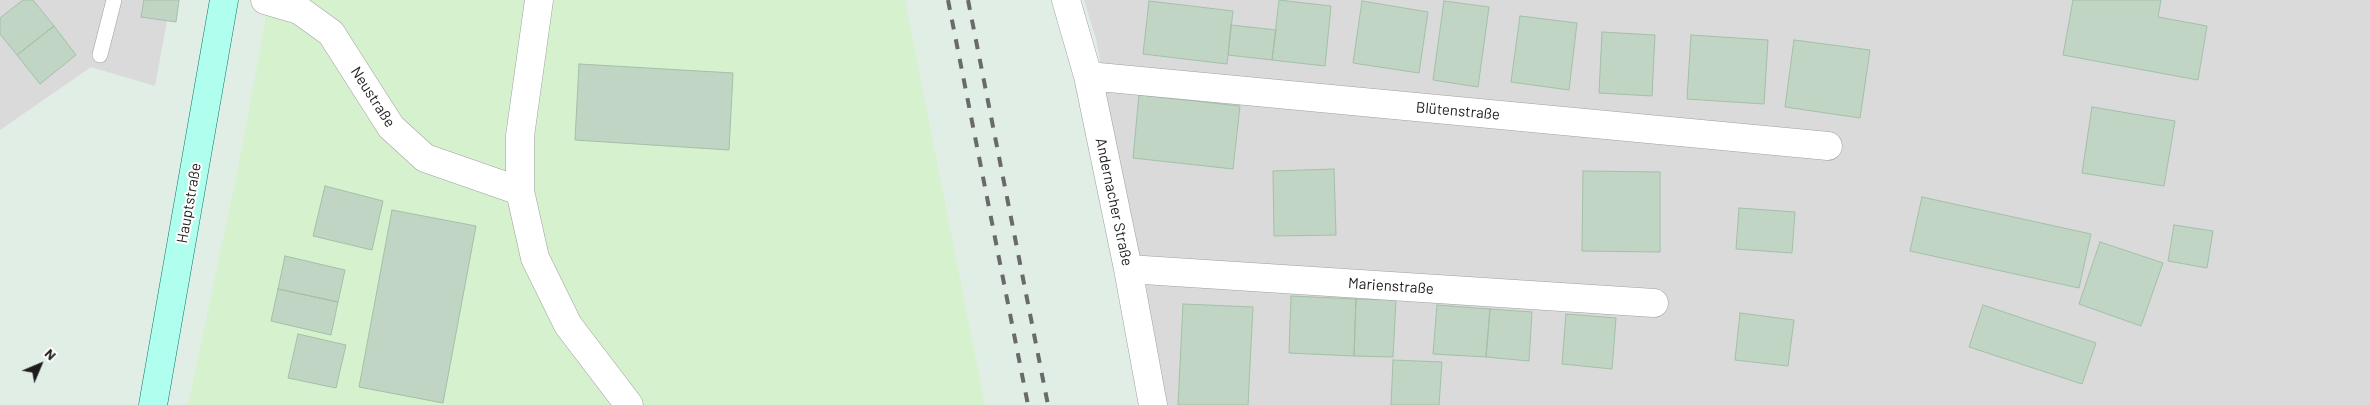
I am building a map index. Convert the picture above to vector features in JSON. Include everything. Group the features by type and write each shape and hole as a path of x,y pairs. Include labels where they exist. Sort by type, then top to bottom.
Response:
{"main road":[{"name":"Hauptstraße","path":"153,405 224,0"}],"street":[{"name":"Neustraße","path":"265,0 299,10 331,33 391,127 425,158 520,191"},
{"path":"539,0 520,136 520,191 535,258 568,324 629,405"},
{"name":"Andernacher Straße","path":"1066,0 1088,76 1128,269 1153,405"},
{"name":"Blütenstraße","path":"1088,76 1828,146"},
{"name":"Marienstraße","path":"1128,269 1654,303"}],"lane":[{"path":"100,55 114,0"}],"shaded area":[{"path":"0,0 171,0 155,86 91,67 0,130"},
{"path":"269,0 905,0 985,405 188,405 238,169"},
{"path":"1084,0 2370,0 2370,405 1165,405 1096,39"}],"building":[{"path":"23,0 33,0 54,26 17,55 0,34 0,18"},
{"path":"144,0 179,0 176,22 141,17"},
{"path":"1279,0 1331,6 1325,66 1272,60"},
{"path":"2073,0 2161,0 2158,17 2207,26 2198,80 2063,55"},
{"path":"1149,1 1233,11 1227,64 1143,54"},
{"path":"1362,1 1428,12 1419,73 1353,63"},
{"path":"1444,1 1489,7 1478,87 1433,80"},
{"path":"1520,16 1577,23 1569,90 1511,82"},
{"path":"1231,25 1276,30 1272,60 1228,55"},
{"path":"54,26 76,55 40,84 17,55"},
{"path":"1602,32 1655,35 1652,96 1599,93"},
{"path":"1691,35 1768,40 1764,104 1687,99"},
{"path":"1794,40 1870,50 1860,118 1785,107"},
{"path":"579,64 733,73 729,150 575,140"},
{"path":"1139,95 1240,106 1233,169 1133,158"},
{"path":"2092,107 2175,121 2164,186 2082,173"},
{"path":"1334,169 1336,235 1274,236 1273,171"},
{"path":"1583,171 1660,172 1660,252 1582,251"},
{"path":"325,186 383,201 372,250 313,236"},
{"path":"1922,197 2091,234 2079,288 1910,251"},
{"path":"1739,208 1795,212 1792,253 1736,249"},
{"path":"392,210 476,226 443,403 359,387"},
{"path":"2174,225 2213,231 2207,268 2168,261"},
{"path":"2100,242 2163,263 2141,326 2079,304"},
{"path":"285,256 345,270 338,302 278,289"},
{"path":"278,289 338,302 331,335 271,321"},
{"path":"1291,296 1356,299 1354,356 1289,353"},
{"path":"1356,299 1396,300 1393,357 1354,356"},
{"path":"1183,304 1253,307 1248,405 1178,405"},
{"path":"1437,305 1490,309 1486,357 1433,354"},
{"path":"1983,305 2096,343 2082,384 1969,347"},
{"path":"1490,309 1532,312 1529,361 1486,357"},
{"path":"1740,313 1794,320 1788,366 1735,360"},
{"path":"1566,314 1616,318 1612,369 1562,364"},
{"path":"298,334 346,345 336,388 288,378"},
{"path":"1393,360 1442,362 1439,405 1391,405"}],"railway":[{"path":"948,0 1028,405"},
{"path":"968,0 1048,405"}]}
